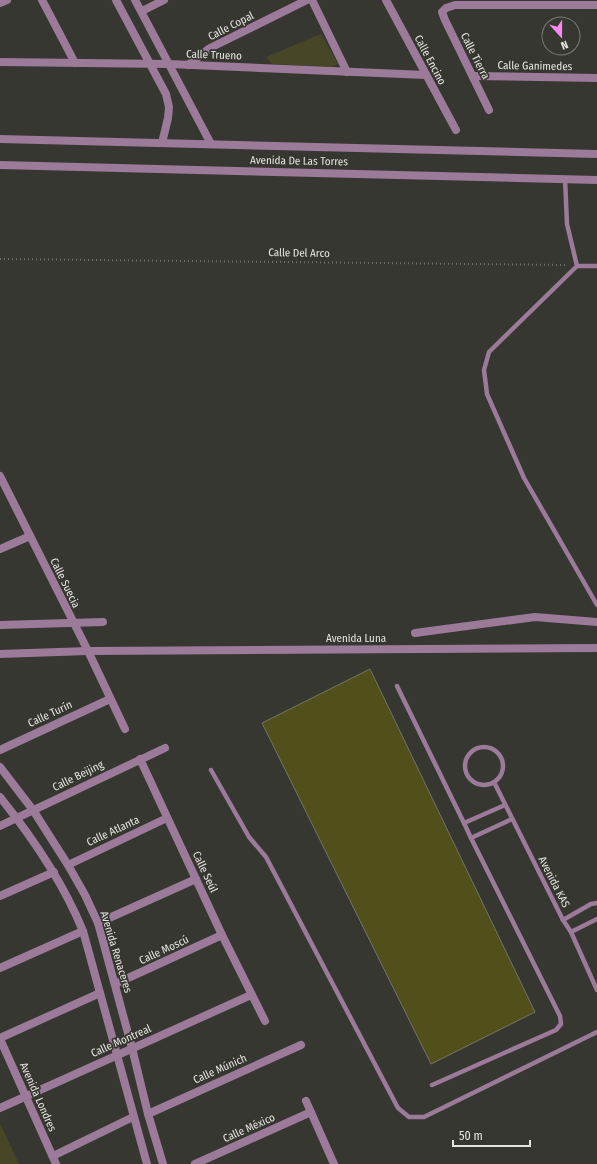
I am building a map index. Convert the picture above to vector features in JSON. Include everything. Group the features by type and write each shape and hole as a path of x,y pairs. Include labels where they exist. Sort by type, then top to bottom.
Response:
{"street":[{"path":"0,3 7,0"},
{"path":"42,0 75,63"},
{"path":"116,0 166,94 169,107 162,143"},
{"path":"135,0 211,144"},
{"path":"142,12 164,0"},
{"name":"Calle Copal","path":"188,65 210,48 307,0"},
{"path":"312,0 347,72"},
{"name":"Calle Encino","path":"386,0 456,130"},
{"name":"Calle Tierra","path":"489,110 445,20 442,12 446,8 455,5 597,5"},
{"name":"Calle Trueno","path":"0,62 169,64 426,75"},
{"name":"Calle Ganimedes","path":"473,76 597,78"},
{"name":"Avenida De Las Torres","path":"0,139 597,154"},
{"name":"Avenida De Las Torres","path":"0,165 597,180"},
{"name":"Calle Suecia","path":"0,476 73,624 88,651 125,729"},
{"path":"0,549 30,536"},
{"path":"415,633 535,617 597,622"},
{"path":"0,624 73,624 103,622"},
{"name":"Avenida Luna","path":"0,654 88,651 597,648"},
{"name":"Calle Turín","path":"0,750 110,699"},
{"name":"Calle Beijing","path":"0,826 165,748"},
{"name":"Calle Seúl","path":"140,759 264,1021"},
{"name":"Avenida Renaceres","path":"0,767 33,810 68,864 98,923 132,1048 148,1114 163,1164"},
{"path":"0,797 17,818 54,872 83,931 147,1164"},
{"name":"Calle Atlanta","path":"68,864 167,818"},
{"path":"0,896 54,872"},
{"path":"98,923 196,879"},
{"path":"0,968 83,931"},
{"name":"Calle Moscú","path":"115,984 222,935"},
{"path":"0,1038 100,993"},
{"name":"Calle Montreal","path":"0,1108 251,995"},
{"name":"Avenida Londres","path":"0,1038 56,1164"},
{"name":"Calle Múnich","path":"148,1114 300,1045"},
{"path":"306,1102 334,1164"},
{"name":"Calle México","path":"195,1164 311,1112"},
{"path":"53,1156 133,1117"}],"lane":[{"path":"565,179 567,224 577,266"},
{"path":"597,266 577,266 489,352 484,370 487,394 524,478 597,605"},
{"path":"397,686 560,1016 561,1024 556,1030 432,1084"},
{"path":"480,747 494,749 502,759 502,772 494,782 481,785 469,778 464,766 469,754 480,747"},
{"path":"211,770 249,837 266,858 398,1108 409,1117 424,1117 597,1032"},
{"name":"Avenida KAS","path":"494,782 563,920 571,932 597,990"},
{"path":"464,823 505,805"},
{"path":"471,838 512,819"},
{"path":"563,920 591,904 597,903"},
{"path":"571,932 597,919"}],"path":[{"name":"Calle Del Arco","path":"0,259 577,266"}],"shaded area":[{"path":"321,34 338,64 331,67 272,64 266,57"},
{"path":"0,1123 19,1164 0,1164"}],"building":[{"path":"370,669 535,1012 431,1064 262,723"}]}
